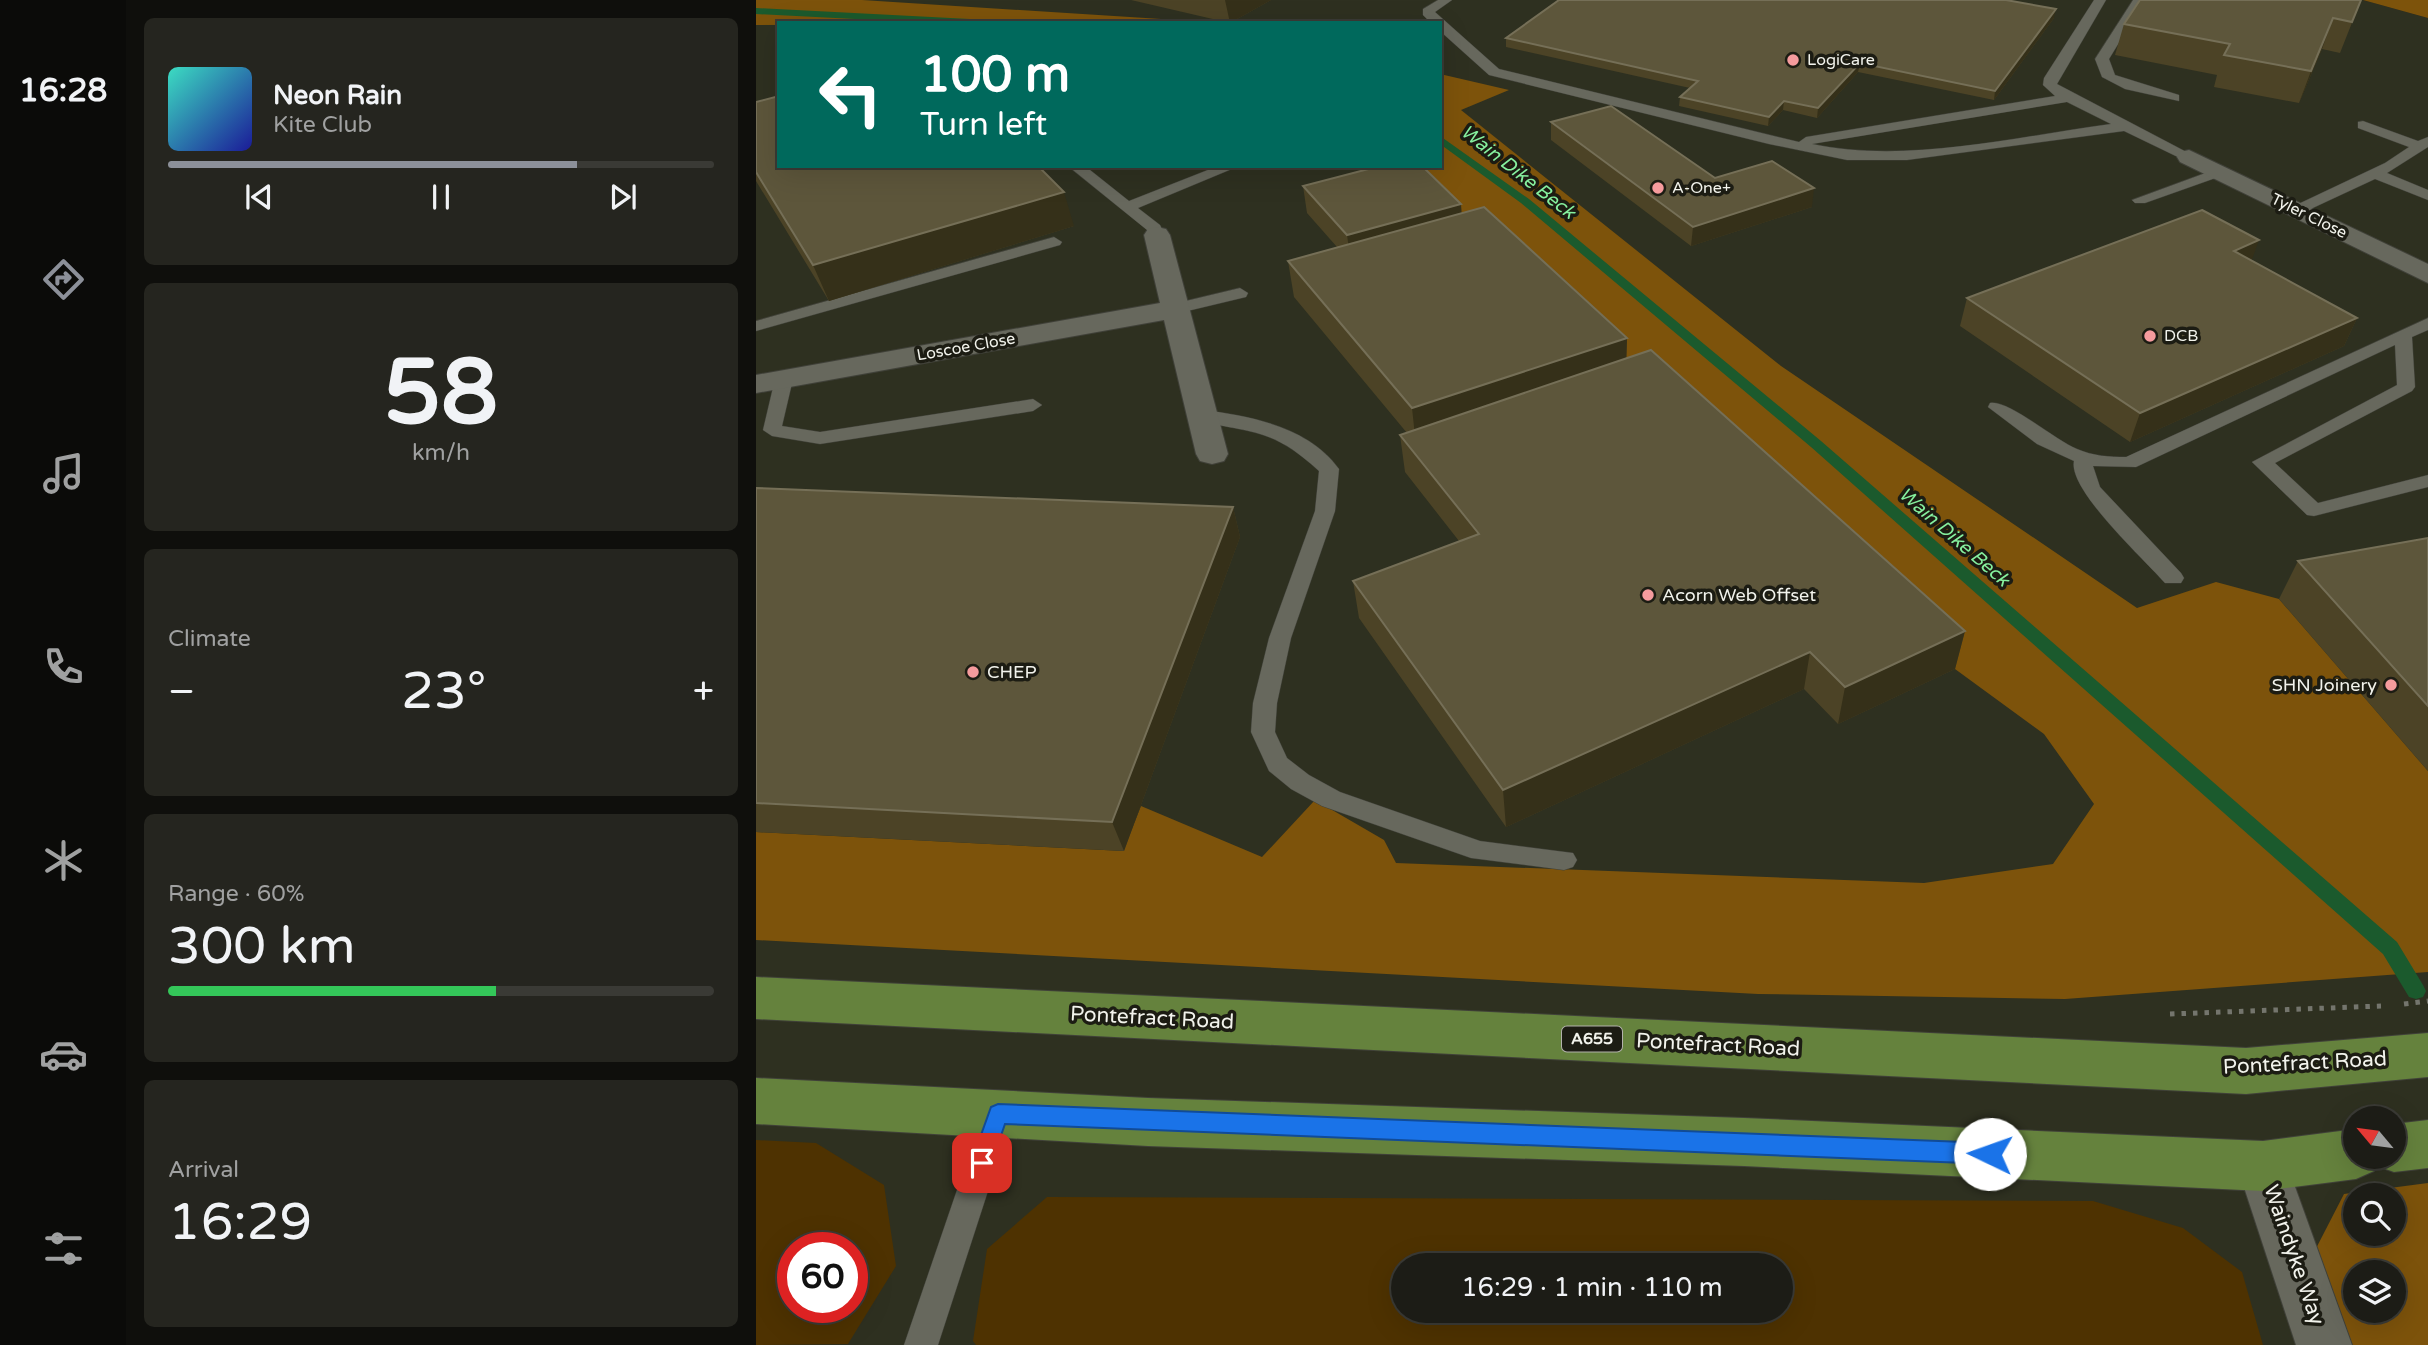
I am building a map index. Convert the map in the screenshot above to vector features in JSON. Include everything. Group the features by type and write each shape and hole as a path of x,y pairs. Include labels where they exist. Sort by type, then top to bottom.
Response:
{"main road":[{"name":"Pontefract Road","path":"756,998 2246,1071 2428,1055"},
{"path":"756,1101 998,1114 2263,1166 2343,1156"},
{"path":"2406,1147 2428,1144"}],"street":[{"name":"Tyler Close","path":"2189,157 2428,275"},
{"path":"1157,235 1212,454"},
{"name":"Loscoe Close","path":"770,382 1175,309"},
{"name":"Waindyke Way","path":"2263,1166 2324,1345"}],"lane":[{"path":"1438,21 1427,12 1446,0"},
{"path":"2100,0 2051,78 2050,85 2068,98 2189,157"},
{"path":"2139,0 2102,59 2109,76 2130,86 2174,98"},
{"path":"1442,25 1493,72 1847,156 1907,156 2126,126"},
{"path":"1788,144 2068,98"},
{"path":"2363,125 2424,143"},
{"path":"2297,210 2375,173 2424,143"},
{"path":"1077,168 1154,228 1157,235"},
{"path":"1126,207 1227,168"},
{"path":"2140,200 2219,172"},
{"path":"2375,173 2428,195"},
{"path":"756,326 1054,242"},
{"path":"1175,309 1240,293"},
{"path":"1997,407 2064,454 2084,460 2129,463 2428,323"},
{"path":"2403,336 2406,387 2262,462 2314,510 2428,481"},
{"path":"770,382 772,430 820,438 1033,405"},
{"path":"1203,416 1272,427 1310,451 1329,469 1325,511 1280,638 1265,703 1263,732 1278,764 1300,782 1331,799 1467,846 1532,858 1564,860"},
{"path":"2084,460 2082,470 2092,490 2173,578"},
{"path":"921,1345 998,1114"}],"shaded area":[{"path":"756,0 2363,0 2428,18 2428,1345 756,1345"},
{"path":"756,0 862,0 1193,21 777,21 777,25 756,25"},
{"path":"2363,0 2428,0 2428,18"},
{"path":"1442,74 1509,90 1461,110 1781,366 2137,608 2216,582 2279,599 2428,771 2428,972 2065,999 1758,994 756,940 756,832 1123,851 1141,806 1262,857 1315,800 1384,840 1396,863 1924,883 2053,864 2094,804 2044,734 1955,669 1392,168 1442,168"},
{"path":"756,1140 816,1143 884,1185 896,1266 868,1312 868,1232 777,1232 777,1323 861,1323 848,1344 756,1345"},
{"path":"2428,1183 2428,1345 2337,1345 2309,1262 2343,1196 2343,1246 2406,1246 2406,1186"},
{"path":"1047,1197 2093,1201 2183,1228 2242,1272 2263,1345 976,1345 973,1341 987,1249"}],"building":[{"name":"LogiCare","path":"1559,0 2006,0 2056,9 1995,91 1860,63 1818,108 1784,101 1769,117 1680,97 1698,81 1506,38"},
{"path":"2140,0 2361,0 2352,22 2333,18 2311,71 2224,55 2230,44 2124,24"},
{"path":"777,97 777,168 1040,168 1064,192 813,265 756,172 756,102"},
{"path":"1611,106 1715,178 1772,161 1814,188 1693,227 1551,122"},
{"path":"1372,168 1424,168 1461,204 1347,235 1303,186"},
{"path":"1484,207 1627,338 1412,408 1288,261"},
{"name":"DCB","path":"2202,210 2259,240 2234,251 2357,318 2140,413 1967,298"},
{"name":"Acorn Web Offset","path":"1651,350 1965,631 1845,687 1810,652 1503,790 1353,581 1479,534 1400,435"},
{"name":"CHEP","path":"756,488 1233,507 1112,822 756,803"},
{"path":"2428,538 2428,706 2298,561"}],"waterway":[{"name":"Wain Dike Beck","path":"756,11 950,21"},
{"name":"Wain Dike Beck","path":"1442,140 1525,201 1816,444 2390,948 2416,991"}],"place":[{"name":"LogiCare","path":"1793,60"},
{"name":"A-One+","path":"1658,188"},
{"name":"DCB","path":"2150,336"},
{"name":"Acorn Web Offset","path":"1648,595"},
{"name":"CHEP","path":"973,672"},
{"name":"SHN Joinery","path":"2391,685"}],"route":[{"path":"982,1163 998,1114 1990,1154"}]}
